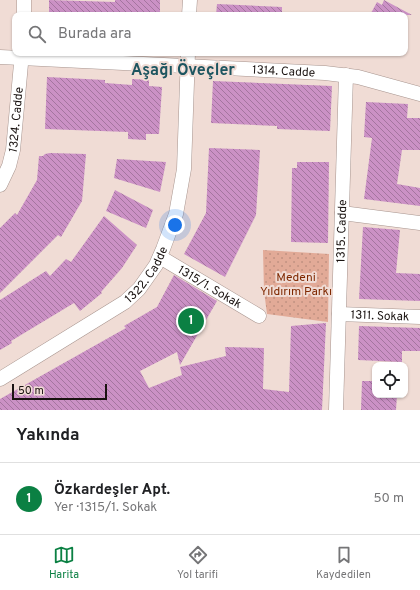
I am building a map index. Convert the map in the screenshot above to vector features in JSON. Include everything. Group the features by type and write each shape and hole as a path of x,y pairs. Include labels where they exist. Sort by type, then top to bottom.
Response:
{"street":[{"path":"24,0 24,12"},
{"path":"189,12 190,0"},
{"name":"1314. Cadde","path":"0,57 12,56"},
{"name":"1324. Cadde","path":"0,185 7,171 13,150 21,56"},
{"name":"1314. Cadde","path":"54,56 188,60 346,75 419,90"},
{"name":"1322. Cadde","path":"0,379 132,296 146,281 160,257 176,214 183,181 188,60"},
{"name":"1315. Cadde","path":"336,410 346,75"},
{"path":"342,213 420,223"},
{"name":"1315/1. Sokak","path":"160,257 259,316"},
{"name":"1311. Sokak","path":"339,314 420,317"}],"green space":[{"name":"Medeni Yıldırım Parkı","path":"263,250 329,254 328,322 267,314 264,291"}],"building":[{"path":"49,0 115,2 115,0 160,0 160,12 49,12"},
{"path":"384,0 406,12 372,12 377,2 382,5"},
{"path":"217,4 282,7 282,12 216,12"},
{"path":"47,77 105,80 105,83 132,85 132,79 149,80 149,86 162,87 159,134 146,134 146,140 128,139 128,132 45,129"},
{"path":"213,81 332,86 330,131 277,129 277,126 211,123"},
{"path":"366,102 408,104 407,118 420,118 420,150 402,150 397,184 420,188 420,206 364,199 372,138 364,137"},
{"path":"209,148 260,150 256,215 225,277 184,254 206,213"},
{"path":"50,153 86,154 82,201 61,237 58,235 0,293 0,228 15,213 17,215 37,180 39,156"},
{"path":"117,159 166,162 160,192 114,178"},
{"path":"297,162 329,162 328,243 291,242 292,168 297,168"},
{"path":"115,190 153,210 146,228 106,211"},
{"path":"104,216 137,245 122,268 101,292 102,293 80,311 74,303 11,341 12,343 0,350 0,300 46,271 50,276 66,259 71,262"},
{"path":"363,227 400,230 396,273 420,274 420,301 359,299"},
{"path":"174,275 217,301 180,365 177,352 140,371 149,388 182,375 180,367 226,356 225,347 264,348 263,389 289,392 291,326 326,323 322,410 0,410 0,399 126,328 124,326 157,307"},
{"path":"359,326 420,328 420,351 402,351 402,362 358,360"},
{"path":"362,381 372,381 372,398 397,398 396,410 361,410"}],"place":[{"name":"Özkardeşler Apt.","path":"191,321"}],"district":[{"name":"Aşağı Öveçler","path":"183,69"}]}
